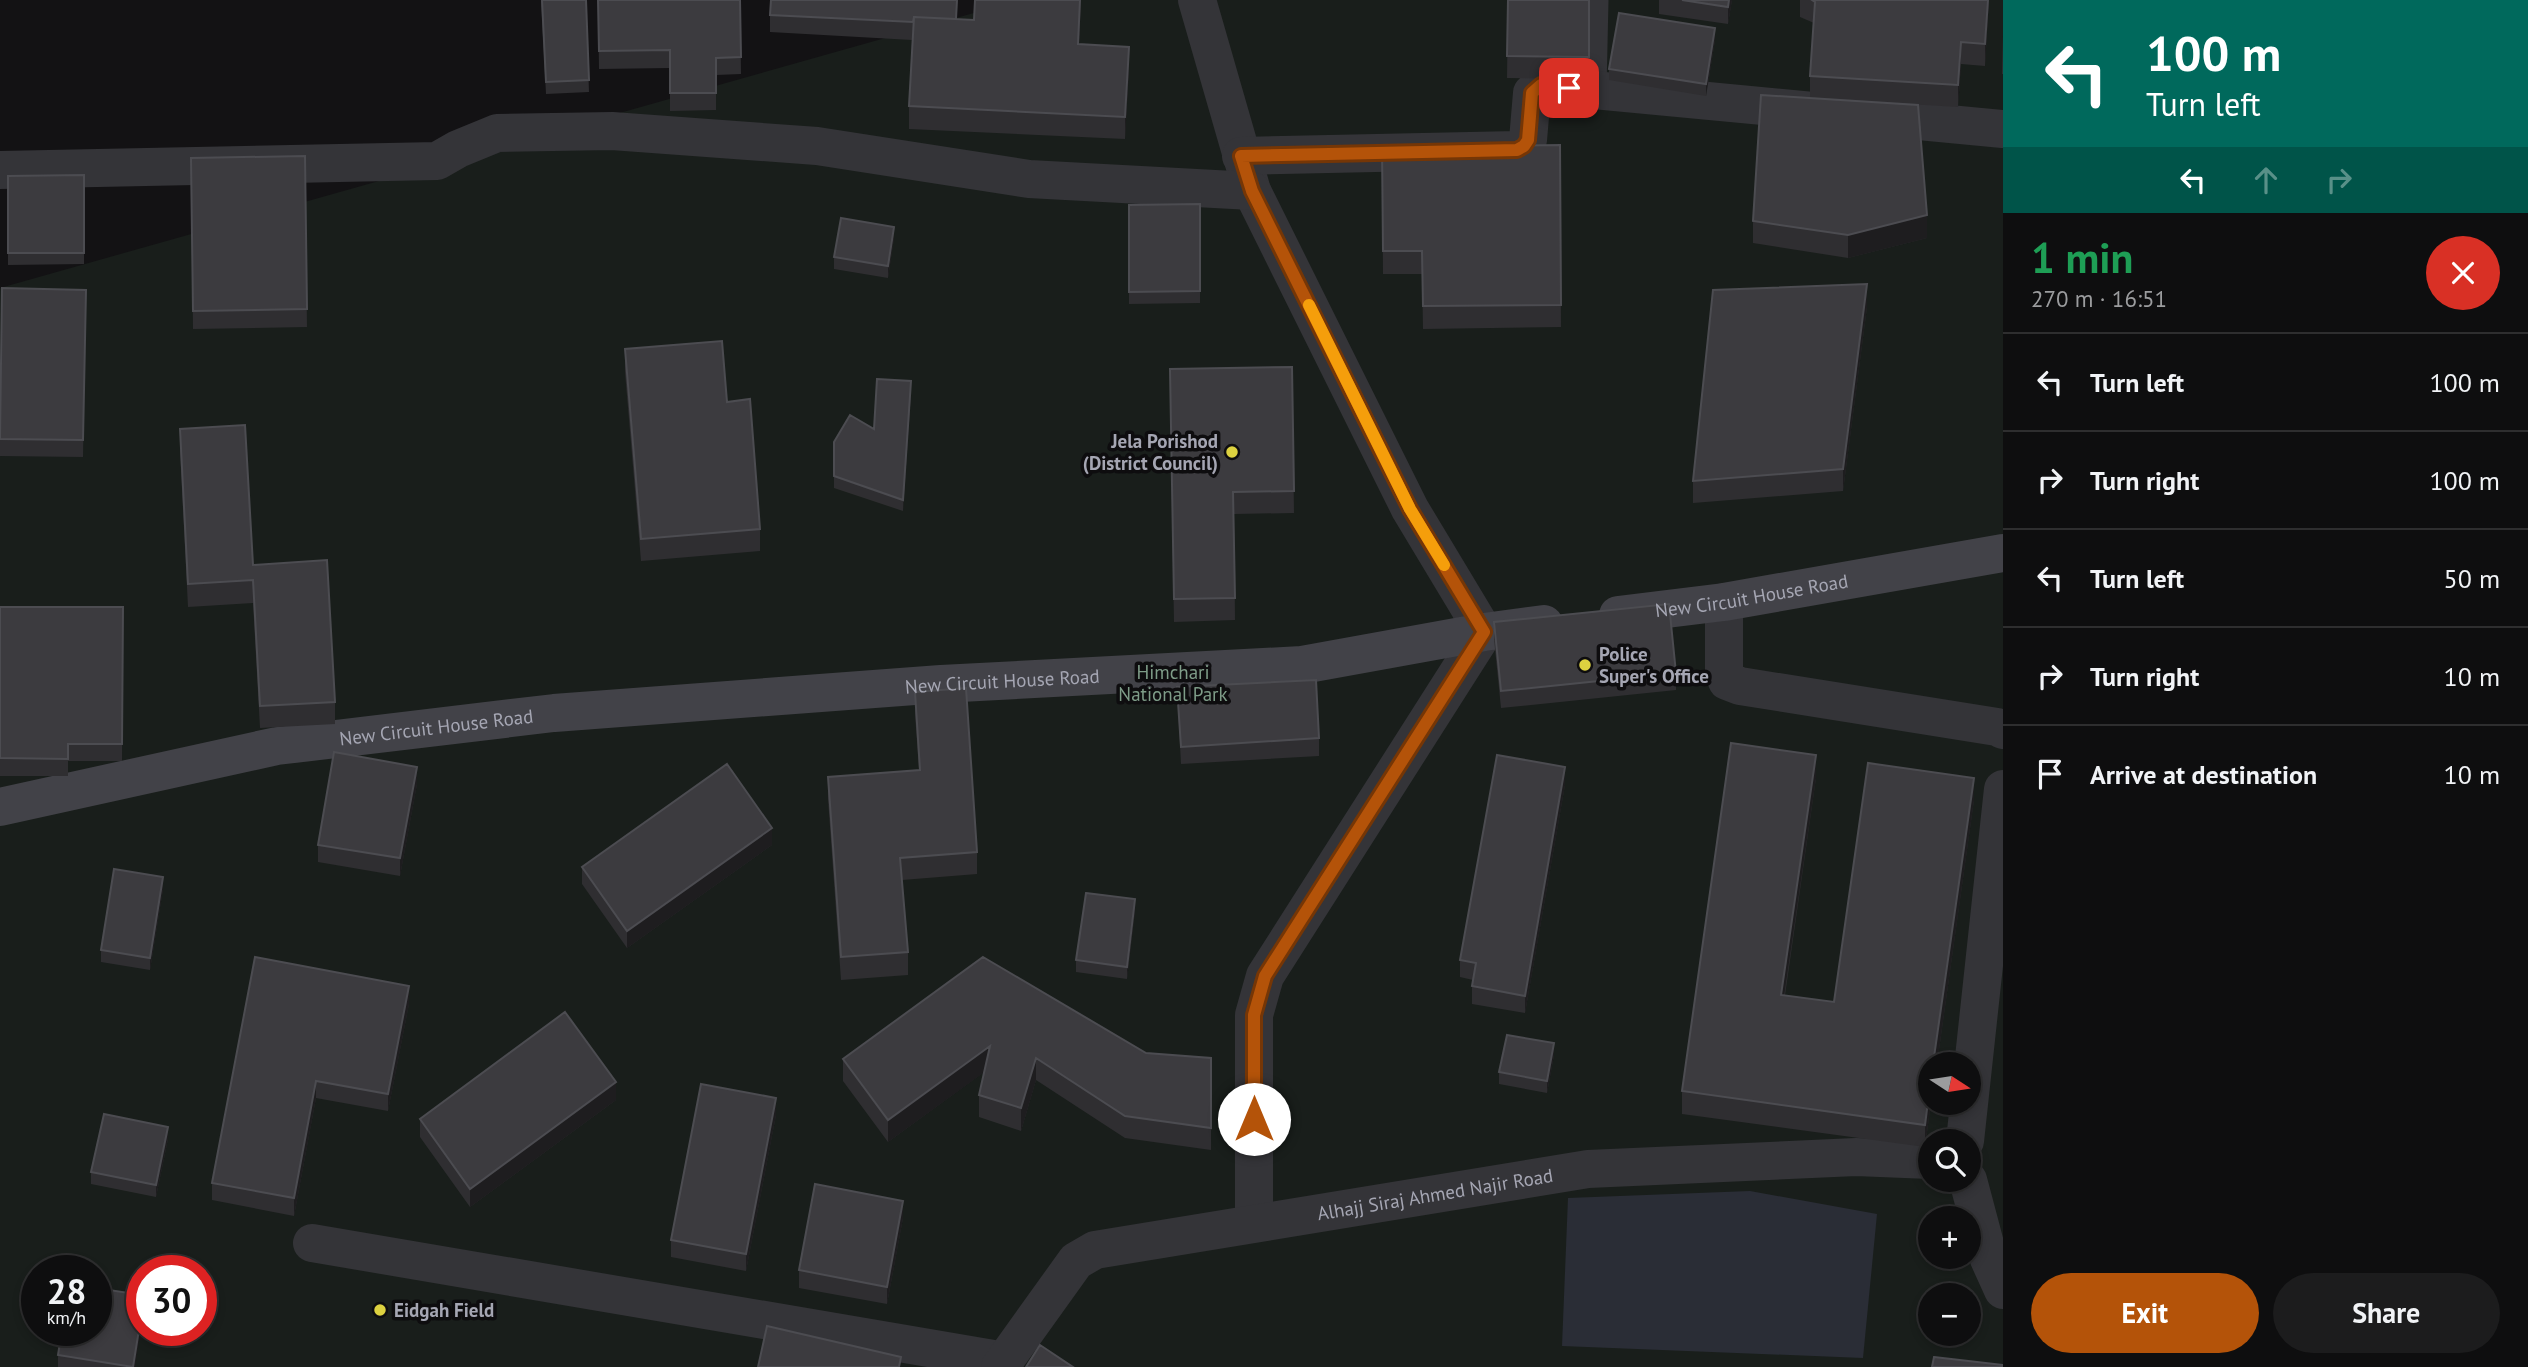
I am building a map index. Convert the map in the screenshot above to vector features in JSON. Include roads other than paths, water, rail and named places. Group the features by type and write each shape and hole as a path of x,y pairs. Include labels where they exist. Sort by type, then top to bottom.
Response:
{"street":[{"path":"1197,0 1246,173 1410,509 1484,632 1265,976 1254,1015 1254,1223"},
{"path":"0,170 437,161 497,133 612,131 817,146 1029,179 1246,173 1517,150 1528,140 1532,93 1541,85 2003,129"},
{"name":"New Circuit House Road","path":"0,807 277,746 540,715 941,684 1302,665 1484,632 1724,602 2003,553"},
{"path":"1724,602 1724,673 1727,681 1740,686 2003,730"},
{"path":"1966,1129 2003,789"},
{"name":"Alhajj Siraj Ahmed Najir Road","path":"1002,1364 1076,1261 1095,1250 1588,1169 1856,1157 1918,1160"},
{"path":"1971,1192 1989,1259 2003,1290"},
{"path":"312,1243 1002,1364"}],"lane":[{"path":"1596,90 1598,0"}],"place":[{"name":"Jela Porishod (District Council)","path":"1232,452"},
{"name":"Police Super's Office","path":"1585,665"},
{"name":"Eidgah Field","path":"380,1310"}],"park label":[{"name":"Himchari National Park","path":"1173,683"}]}
